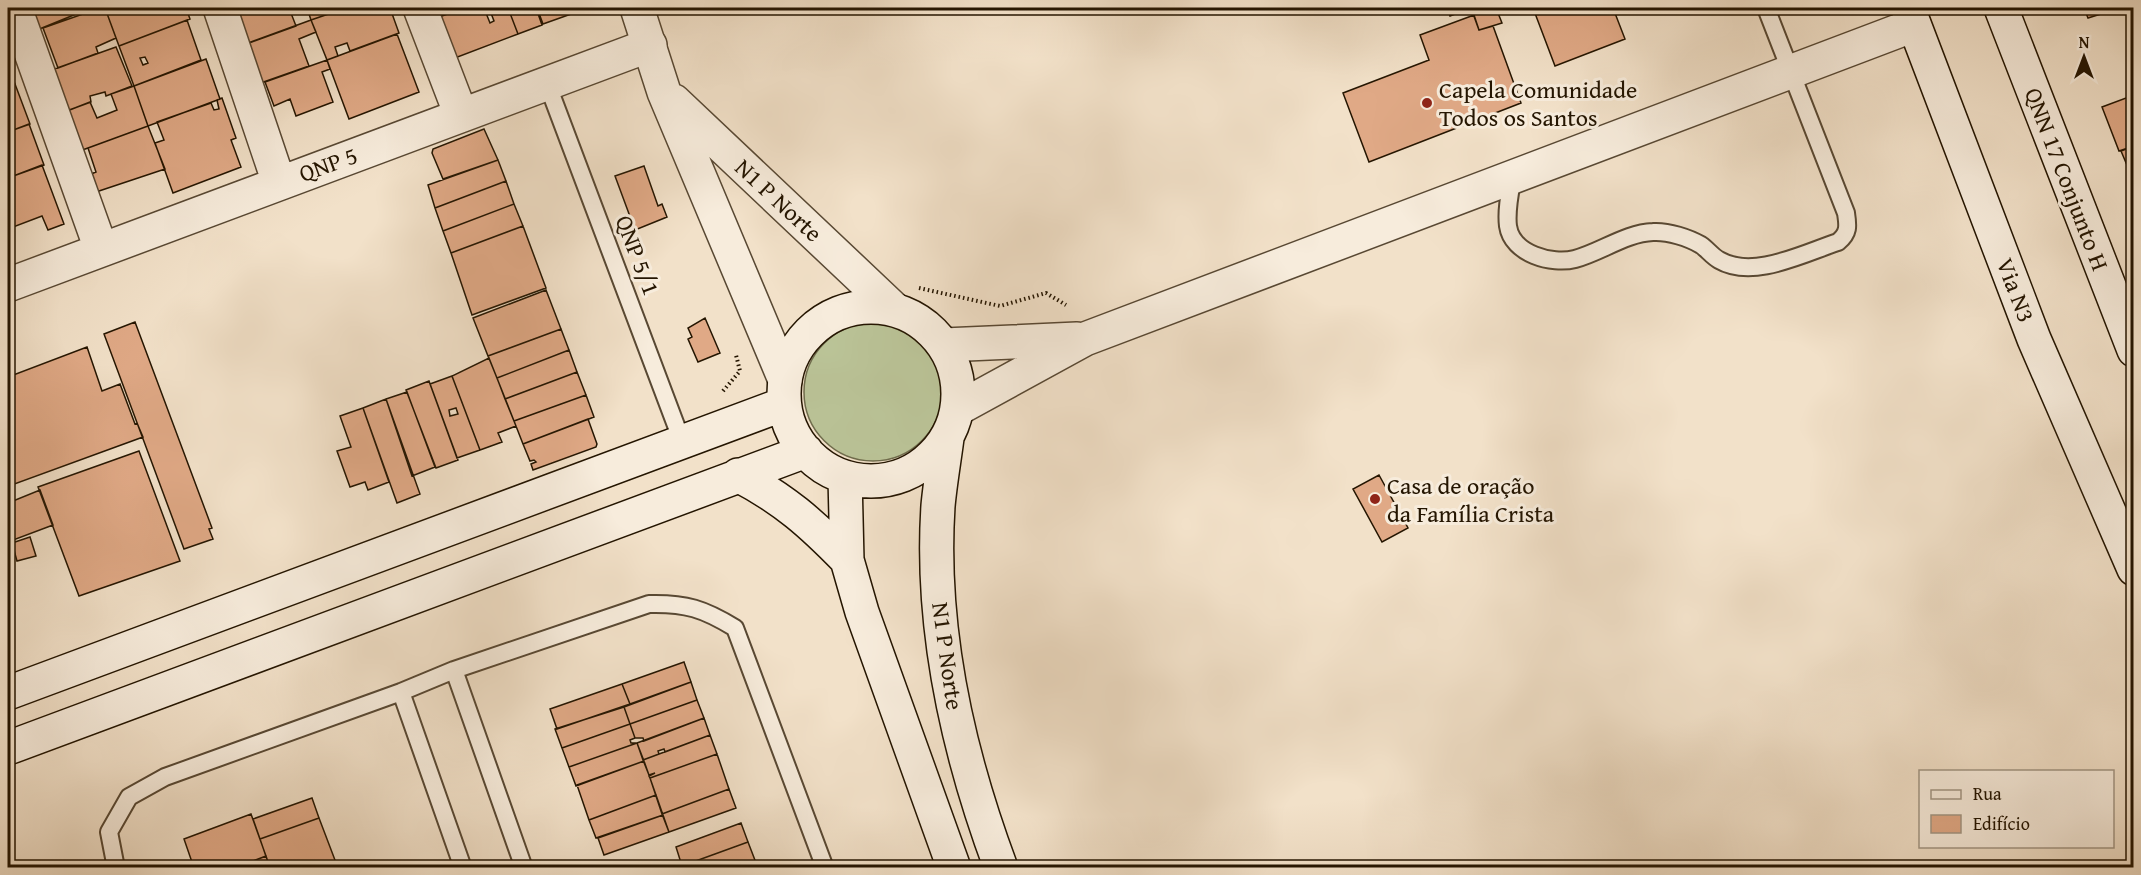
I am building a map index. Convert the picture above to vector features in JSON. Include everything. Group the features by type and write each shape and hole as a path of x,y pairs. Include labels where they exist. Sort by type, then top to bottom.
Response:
{"main road":[{"path":"15,8 101,249"},
{"path":"220,8 279,183"},
{"path":"420,8 461,115"},
{"name":"N1 P Norte","path":"637,8 664,92 785,392"},
{"name":"QNN 17 Conjunto H","path":"2001,8 2133,350"},
{"path":"959,408 1085,339 1789,72 1911,16"},
{"name":"Via N3","path":"1911,16 2034,339 2133,569"},
{"name":"QNP 5","path":"8,285 650,45"},
{"name":"N1 P Norte","path":"664,92 894,309"},
{"path":"865,307 894,309 914,317 931,329 944,345 958,375 959,408 947,438 928,460 903,475 874,481 845,477 831,471 806,451 788,421 785,392 794,352 812,330 837,313 865,307"},
{"path":"944,345 1085,339"},
{"path":"2034,339 2133,528"},
{"path":"8,693 683,444 785,392"},
{"name":"N1 P Norte","path":"947,438 938,506 937,573 943,650 961,736 987,830 1001,867"},
{"path":"8,748 738,474 806,451"},
{"path":"738,474 776,495 815,528 847,560"},
{"path":"845,477 847,560 862,612 954,867"}],"lane":[{"path":"1513,176 1508,229 1516,244 1533,255 1551,260 1574,260 1635,235 1653,232 1686,239 1701,245 1720,261 1737,266 1761,266 1838,242 1845,236 1848,226 1846,213 1789,72 1766,8"},
{"name":"QNP 5/1","path":"547,83 683,444"},
{"path":"116,867 109,832 129,797 165,777 400,692 454,670 649,604 679,603 708,612 735,628 825,867"},
{"path":"454,670 524,867"},
{"path":"400,692 462,867"}],"green space":[{"path":"873,323 899,328 922,343 937,366 942,392 937,418 922,441 899,456 873,461 847,456 824,441 809,418 804,392 809,366 824,343 847,328"}],"building":[{"path":"29,8 91,8 37,30"},
{"path":"105,8 116,38 96,47 98,53 58,68 43,28"},
{"path":"105,8 186,8 190,19 119,46"},
{"path":"228,8 289,8 296,26 241,46"},
{"path":"307,8 336,8 337,11 311,20"},
{"path":"346,8 390,8 399,33 350,51 347,43 335,47 338,56 327,60 311,20"},
{"path":"427,8 465,8 433,19"},
{"path":"465,8 484,8 490,23 494,21 489,8 508,8 518,34 447,61 433,19"},
{"path":"508,8 536,8 542,25 518,34"},
{"path":"537,8 588,8 543,24"},
{"path":"1447,8 1471,8 1450,16"},
{"path":"1471,8 1496,8 1502,23 1479,30"},
{"path":"1533,8 1613,8 1625,39 1555,66"},
{"path":"2084,8 2120,8 2088,18"},
{"path":"2127,8 2134,8 2134,25"},
{"path":"1474,15 1479,30 1493,26 1521,103 1369,162 1343,93 1429,60 1420,35"},
{"path":"187,20 201,60 134,86 119,46","holes":["145,57 148,63 143,65 140,58"]},
{"path":"311,20 316,32 299,39 309,66 255,85 240,46"},
{"path":"397,34 419,92 349,119 327,60"},
{"path":"116,47 132,86 106,96 105,92 90,96 91,102 61,113 46,72"},
{"path":"206,59 220,99 148,126 134,86"},
{"path":"327,60 330,69 322,72 333,102 296,116 290,99 274,106 265,82"},
{"path":"8,65 15,84 8,87"},
{"path":"15,84 30,124 8,132 8,87"},
{"path":"134,86 148,126 77,152 62,113 90,102 97,118 117,110 111,94"},
{"path":"2134,95 2134,146 2119,151 2102,107"},
{"path":"222,98 236,138 231,140 241,167 173,193 155,143 164,140 157,122 211,103 214,110 219,109 217,100"},
{"path":"29,124 44,165 8,178 8,132"},
{"path":"148,126 165,169 96,192 91,174 96,172 88,148"},
{"path":"484,129 498,160 443,179 432,153 433,149"},
{"path":"2134,146 2134,176 2132,177 2121,151"},
{"path":"498,160 506,181 435,208 428,185"},
{"path":"42,165 64,224 48,230 42,216 8,229 8,178"},
{"path":"644,166 658,206 662,204 667,217 635,230 615,176"},
{"path":"506,181 514,204 443,231 435,208"},
{"path":"514,204 523,226 451,253 443,231"},
{"path":"523,226 546,288 472,315 451,253"},
{"path":"546,290 561,329 488,356 473,318"},
{"path":"705,318 720,353 698,362 688,339 692,337 688,328"},
{"path":"135,322 212,528 209,529 213,539 184,549 104,334"},
{"path":"561,329 569,350 497,378 488,356"},
{"path":"87,347 102,391 120,384 135,424 137,423 143,437 9,486 8,377"},
{"path":"569,350 577,372 505,399 497,378"},
{"path":"489,358 516,426 498,433 502,442 480,450 452,376"},
{"path":"577,372 586,395 514,421 505,399"},
{"path":"452,376 480,450 457,458 430,384","holes":["456,408 458,414 450,416 449,410"]},
{"path":"429,381 458,460 436,468 406,390"},
{"path":"407,392 435,467 412,476 386,399"},
{"path":"586,395 594,417 523,444 514,421"},
{"path":"386,399 420,494 397,503 363,408"},
{"path":"363,408 389,482 368,490 365,482 350,487 337,451 351,447 340,416"},
{"path":"588,419 596,447 533,470 531,464 536,462 530,461 523,444"},
{"path":"139,451 180,561 79,596 38,487"},
{"path":"1379,475 1408,528 1382,542 1353,489"},
{"path":"40,490 53,525 8,542 8,503"},
{"path":"30,537 36,556 17,561 12,543"},
{"path":"684,662 691,682 630,704 622,684"},
{"path":"691,682 697,700 630,724 624,707"},
{"path":"622,684 630,704 557,729 550,709"},
{"path":"697,700 704,718 644,741 643,738 635,738 630,724"},
{"path":"624,707 630,724 562,748 555,729"},
{"path":"704,718 710,735 665,752 664,749 658,751 659,754 643,760 637,743"},
{"path":"630,724 635,738 630,740 631,743 637,743 569,767 562,748"},
{"path":"710,735 717,754 650,778 649,776 655,773 649,775 643,760"},
{"path":"637,743 644,761 576,786 569,767"},
{"path":"717,754 729,789 662,814 650,778"},
{"path":"644,761 656,795 589,820 577,785"},
{"path":"729,789 736,808 669,832 662,814"},
{"path":"656,795 663,815 596,838 589,820"},
{"path":"312,798 319,818 260,839 253,819"},
{"path":"251,814 266,856 235,868 194,868 184,839"},
{"path":"663,815 669,832 604,855 598,838"},
{"path":"319,818 338,868 270,868 260,839"},
{"path":"741,823 748,842 682,866 676,847"},
{"path":"748,842 758,868 681,866 682,866"},
{"path":"266,856 270,868 235,868"}],"place":[{"name":"Capela Comunidade Todos os Santos","path":"1427,103"},
{"name":"Casa de oração da Família Crista","path":"1375,499"}]}
